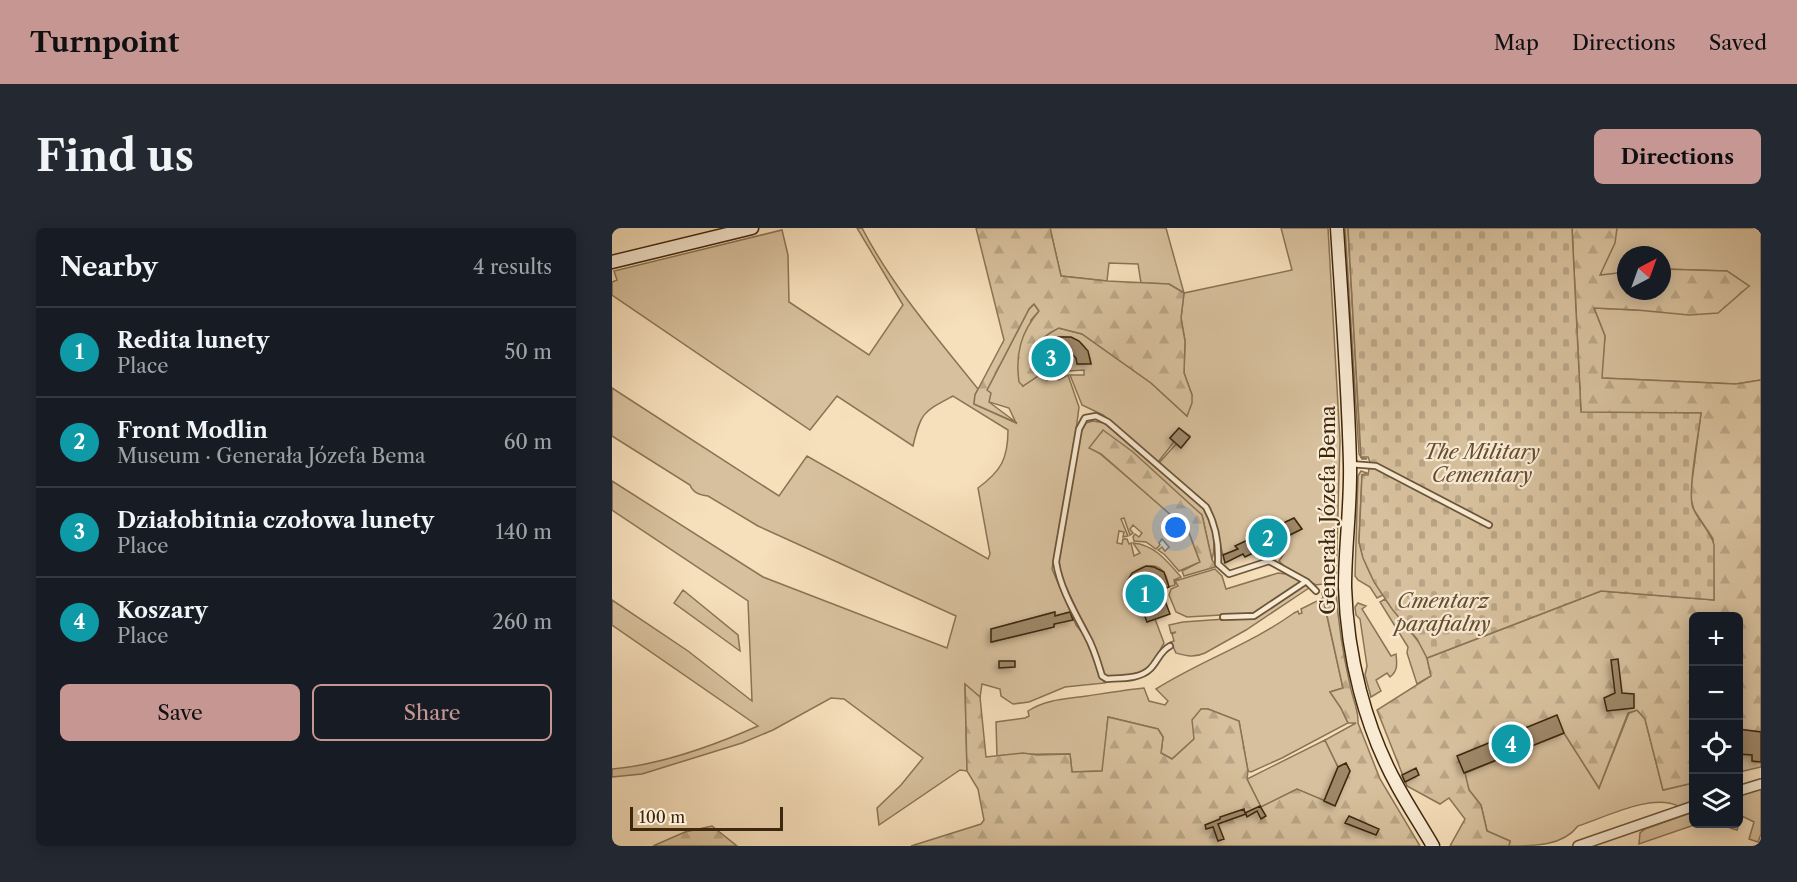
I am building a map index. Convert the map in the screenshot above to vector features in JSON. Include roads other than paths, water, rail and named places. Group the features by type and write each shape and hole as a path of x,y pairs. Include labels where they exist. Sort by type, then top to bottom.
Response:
{"street":[{"path":"612,262 753,228"},
{"name":"Generała Józefa Bema","path":"1337,228 1350,464 1345,586 1350,637 1356,673 1367,715 1397,786 1433,846"},
{"path":"1743,789 1761,784"},
{"path":"1578,846 1689,809"}],"lane":[{"path":"1170,646 1163,650 1150,670 1141,675 1107,679 1102,676 1088,637 1079,623 1058,572 1056,562 1079,429 1085,417 1096,416 1108,422 1206,507 1213,520 1219,550 1218,564 1229,574 1269,561 1316,591"},
{"path":"1350,464 1376,466 1489,525"},
{"path":"1223,617 1254,616 1305,582"}],"place":[{"name":"Działobitnia czołowa lunety","path":"1051,358"},
{"name":"Front Modlin","path":"1268,538"},
{"name":"Redita lunety","path":"1145,594"},
{"name":"Koszary","path":"1511,744"}],"park label":[{"name":"The Military Cementary","path":"1482,464"},
{"name":"Cmentarz parafialny","path":"1443,612"}]}
